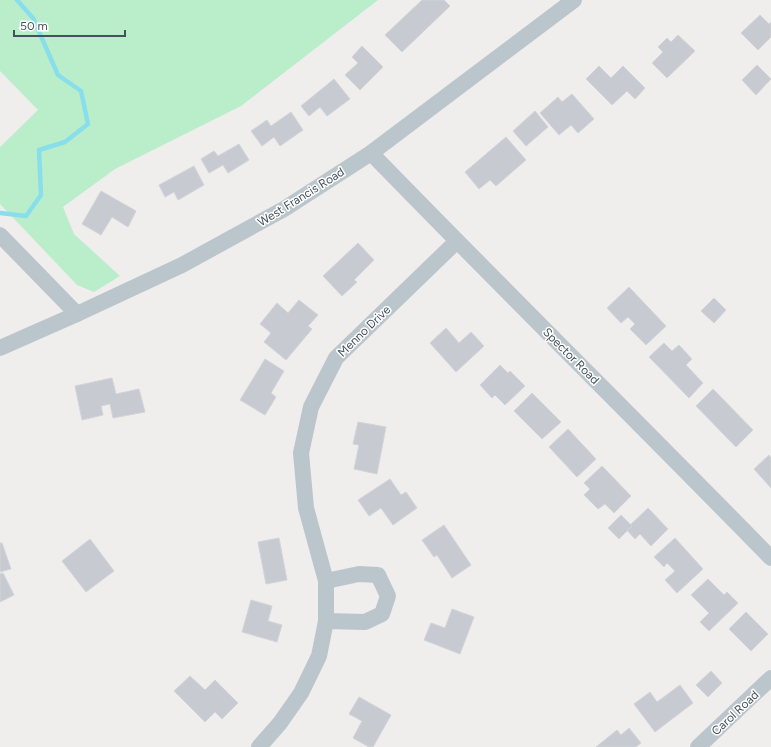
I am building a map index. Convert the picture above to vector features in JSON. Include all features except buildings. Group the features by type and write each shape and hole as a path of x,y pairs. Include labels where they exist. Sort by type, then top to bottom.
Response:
{"street":[{"name":"West Francis Road","path":"0,348 78,314 182,265 284,209 371,153 574,0"},
{"name":"Spector Road","path":"371,153 457,242 771,558"},
{"path":"0,235 78,314"},
{"name":"Menno Drive","path":"259,747 280,723 301,693 319,656 326,621 326,581 306,508 301,453 311,407 336,358 457,242"},
{"path":"326,581 359,574 378,575 388,596 382,614 365,622 326,621"},
{"name":"Carol Road","path":"698,747 771,678"}],"green space":[{"path":"0,0 378,0 241,106 115,169 63,207 74,234 120,276 94,292 77,285 0,204 0,147 38,110 0,71"}],"waterway":[{"path":"0,213 26,216 41,195 39,150 65,142 88,124 81,91 58,75 33,18 17,0"}]}
